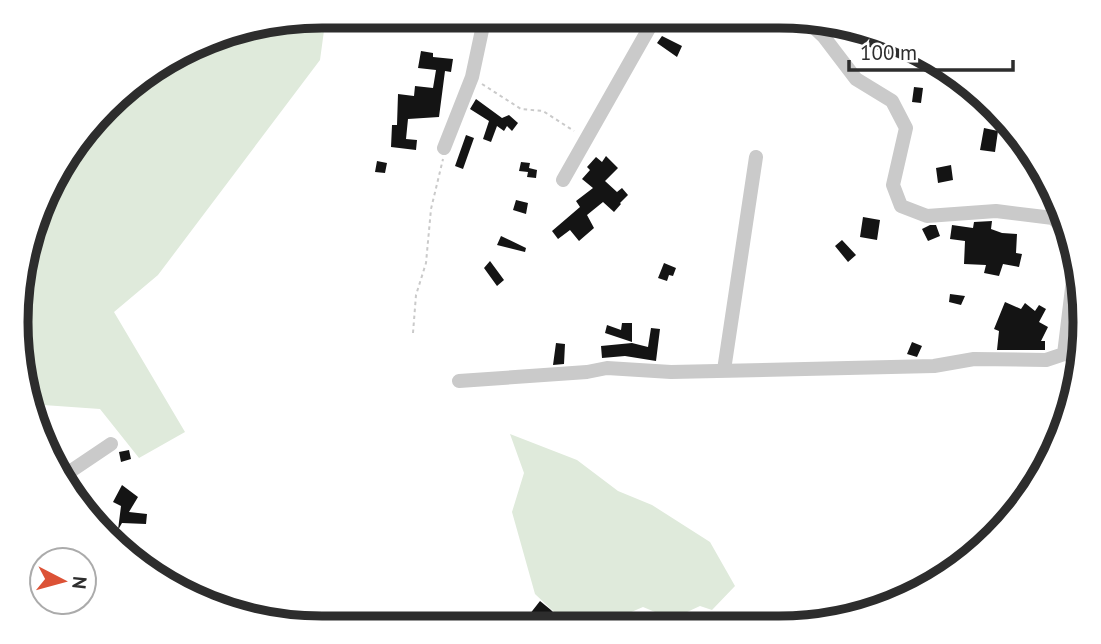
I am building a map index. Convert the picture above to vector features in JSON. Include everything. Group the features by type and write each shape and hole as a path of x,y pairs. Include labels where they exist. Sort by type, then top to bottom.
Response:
{"street":[{"path":"444,148 472,77 482,28"},
{"path":"564,180 649,28"},
{"path":"818,31 856,79 892,101 906,128 893,185 901,206 927,216 996,211 1054,220"},
{"path":"724,370 756,156"},
{"path":"1064,354 1071,295"},
{"path":"459,382 607,368 671,372 934,366 974,359 1046,360 1064,354 1071,355"},
{"path":"69,472 111,444"}],"path":[{"path":"472,77 521,109 543,111 587,139"},
{"path":"413,332 416,295 426,263 431,209 444,148"}],"green space":[{"path":"324,28 320,60 158,275 114,312 185,432 139,458 100,409 40,405 31,360 28,322 34,265 50,209 67,175 89,143 114,114 143,89 175,67 209,50 246,38 284,31"},
{"path":"510,434 577,460 618,491 652,505 710,542 735,586 712,610 700,606 678,616 665,616 643,607 622,616 558,616 535,594 512,512 524,473"}],"building":[{"path":"662,36 682,46 677,57 657,43"},
{"path":"421,51 433,53 433,57 453,59 451,72 445,71 439,117 408,119 406,139 417,140 416,150 391,147 392,125 397,125 398,94 414,96 415,86 433,88 436,70 418,68"},
{"path":"914,87 923,88 921,103 912,102"},
{"path":"476,99 502,118 509,115 518,123 512,131 507,126 504,131 497,126 491,142 483,139 489,121 470,109"},
{"path":"984,128 998,131 995,152 980,150"},
{"path":"466,135 474,138 463,169 455,166"},
{"path":"606,156 618,168 605,181 617,192 622,188 628,195 614,212 603,202 587,215 594,228 579,241 570,230 558,239 552,231 580,207 576,201 593,188 582,179 590,170 587,167 596,157 602,162"},
{"path":"377,161 387,163 385,173 375,172"},
{"path":"521,162 530,163 529,168 537,170 536,178 527,177 528,172 519,171"},
{"path":"951,165 953,180 938,183 936,168"},
{"path":"516,200 528,203 526,214 513,210"},
{"path":"863,217 880,220 877,240 860,237"},
{"path":"992,221 991,229 1017,234 1016,253 1022,254 1019,267 1003,264 999,276 984,273 986,265 964,264 965,241 950,239 952,225 973,228 974,222"},
{"path":"936,225 940,236 928,241 922,229"},
{"path":"501,236 526,248 525,252 497,245"},
{"path":"842,240 856,255 848,262 835,246"},
{"path":"490,261 504,280 497,286 484,268"},
{"path":"664,263 676,268 667,281 658,278"},
{"path":"950,294 965,296 961,305 949,302"},
{"path":"1005,302 1021,309 1025,303 1035,311 1039,305 1046,309 1039,322 1048,327 1041,341 1045,341 1045,350 997,350 999,331 994,329"},
{"path":"622,323 632,323 632,342 605,333 607,325 621,330"},
{"path":"651,328 660,329 656,361 625,356 602,358 601,346 632,343 648,347"},
{"path":"912,342 922,346 917,357 907,354"},
{"path":"556,343 565,344 564,364 553,365"},
{"path":"129,450 131,459 121,462 119,452"},
{"path":"122,485 138,497 129,512 147,514 146,524 122,523 118,530 121,506 113,502"},
{"path":"192,582 208,593 192,586 190,585"},
{"path":"540,601 557,616 528,616"}]}
